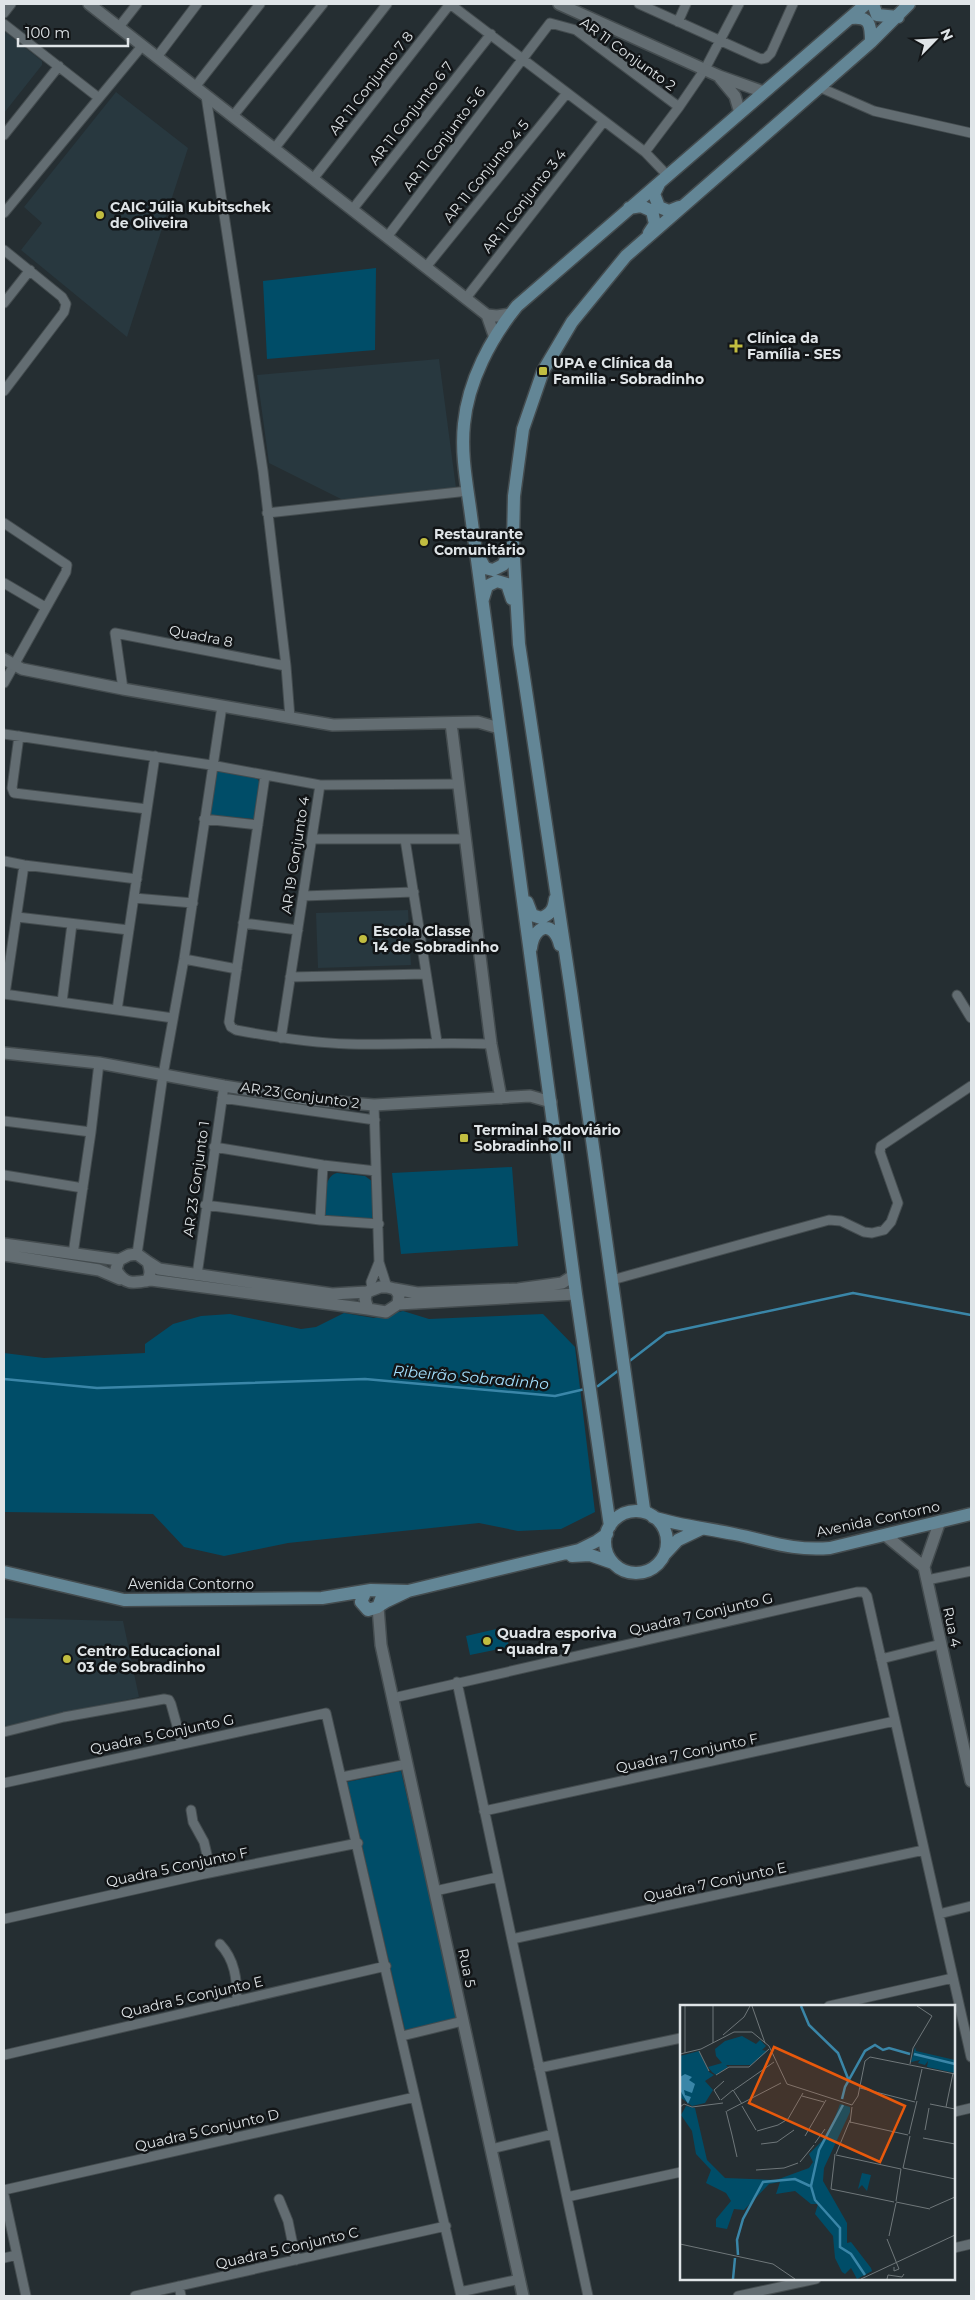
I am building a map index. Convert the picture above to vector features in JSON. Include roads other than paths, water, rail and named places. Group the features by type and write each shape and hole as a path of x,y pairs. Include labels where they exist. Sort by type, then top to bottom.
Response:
{"main road":[{"path":"703,1529 678,1540 665,1554 660,1563 642,1573 626,1571 613,1563 608,1554 606,1544 609,1530 482,602 464,456 464,424 468,398 482,362 511,314 536,288 866,4"},
{"path":"873,4 877,15 898,17"},
{"path":"519,644 513,541 514,496 523,429 543,371 572,322 626,256 648,235 871,42 909,4"},
{"path":"850,18 860,17 868,21 871,30 871,42"},
{"path":"664,179 654,194 659,207 670,211 681,206"},
{"path":"629,208 641,206 652,211 655,224 648,235"},
{"path":"476,550 485,568 493,570 503,565 513,541"},
{"path":"482,602 486,586 497,581 507,584 512,596 571,991 644,1509 661,1524 666,1533 667,1544 665,1554"},
{"path":"516,853 528,907 532,915 541,918 548,915 554,908 556,896"},
{"path":"530,957 532,938 537,930 549,928 558,935 571,991"},
{"path":"609,1530 623,1514 631,1512 650,1515"},
{"name":"Avenida Contorno","path":"650,1515 678,1524 742,1535 785,1547 830,1548 971,1514"},
{"name":"Avenida Contorno","path":"322,1598 356,1603 372,1608 408,1592 556,1557 589,1546 609,1530"},
{"name":"Avenida Contorno","path":"556,1557 590,1555 613,1563"},
{"name":"Avenida Contorno","path":"4,1572 124,1600 322,1598 370,1592 408,1592"},
{"path":"370,1592 361,1598 372,1608"}],"street":[{"path":"4,13 11,4"},
{"path":"89,4 487,315 495,338"},
{"path":"119,28 137,4"},
{"path":"157,57 198,4"},
{"path":"195,87 260,4"},
{"path":"233,116 323,4"},
{"path":"274,149 387,4"},
{"path":"450,4 645,152 664,179"},
{"name":"AR 11 Conjunto 7 8","path":"313,179 450,4"},
{"path":"559,4 719,76 764,92"},
{"path":"639,4 761,59 766,58 771,53 793,4"},
{"path":"678,22 686,4"},
{"path":"679,107 705,69 739,4"},
{"name":"AR 11 Conjunto 2","path":"522,58 550,23 576,30 679,107 645,152"},
{"path":"4,24 99,98"},
{"name":"AR 11 Conjunto 6 7","path":"352,210 491,34"},
{"path":"4,213 142,46"},
{"name":"AR 11 Conjunto 5 6","path":"388,237 522,58"},
{"path":"4,135 59,66"},
{"path":"719,76 735,96 740,113"},
{"path":"819,87 874,111 971,133"},
{"name":"AR 11 Conjunto 4 5","path":"426,267 567,93"},
{"path":"206,96 263,471 286,666 290,718"},
{"name":"AR 11 Conjunto 3 4","path":"466,298 604,121"},
{"path":"4,250 62,297 66,304 64,312 4,391"},
{"path":"4,303 30,270"},
{"path":"487,315 511,314"},
{"path":"267,513 468,491"},
{"path":"4,523 67,565 66,572 45,607 8,662 4,683"},
{"path":"4,583 45,607"},
{"name":"Quadra 8","path":"123,689 115,633 286,666"},
{"path":"8,662 22,669 123,689 333,725 478,722 499,728"},
{"path":"478,722 488,716 496,703"},
{"path":"137,1254 163,1076 193,903 222,706"},
{"path":"451,723 491,1044 501,1098"},
{"path":"4,734 212,765 320,785 458,784"},
{"path":"19,736 12,788 14,792 147,809"},
{"path":"117,1010 155,756"},
{"path":"265,776 229,1022 231,1027 236,1030 281,1038 349,1044 437,1042 491,1044"},
{"name":"AR 19 Conjunto 4","path":"281,1038 320,785"},
{"path":"204,819 258,826"},
{"path":"312,839 465,839"},
{"path":"406,839 437,1042"},
{"path":"4,860 24,865 137,879"},
{"path":"24,865 5,994 173,1018"},
{"path":"303,896 414,892"},
{"path":"134,898 193,903"},
{"path":"17,917 129,930"},
{"path":"244,923 298,930"},
{"path":"62,1002 72,924"},
{"path":"184,959 237,969"},
{"path":"290,977 426,974"},
{"path":"957,994 971,1018"},
{"path":"4,1053 99,1063 163,1076 223,1092 374,1105 530,1096 551,1102"},
{"path":"73,1254 99,1063"},
{"path":"530,1096 541,1088 548,1077"},
{"path":"612,1280 829,1220 841,1221 872,1234 884,1230 891,1222 898,1203 879,1149 971,1086"},
{"name":"AR 23 Conjunto 2","path":"223,1092 375,1120"},
{"name":"AR 23 Conjunto 1","path":"197,1275 223,1092"},
{"path":"368,1309 365,1300 379,1262 374,1105"},
{"path":"4,1120 91,1132"},
{"path":"214,1146 376,1172"},
{"path":"320,1220 323,1165"},
{"path":"4,1174 83,1188"},
{"path":"206,1205 320,1220 379,1224"},
{"path":"4,1244 119,1260 129,1254 137,1254 158,1269 332,1294 391,1288 417,1294 518,1289 562,1284 573,1276"},
{"path":"4,1255 100,1270 135,1284 146,1281 386,1312 398,1304 576,1294"},
{"path":"119,1260 116,1269 120,1279"},
{"path":"146,1281 149,1278 150,1272 148,1262"},
{"path":"379,1262 391,1288 399,1295 398,1304"},
{"path":"885,1535 924,1566 940,1521"},
{"name":"Rua 4","path":"924,1566 971,1775"},
{"path":"927,1580 971,1571"},
{"name":"Quadra 7 Conjunto G","path":"393,1698 862,1591 867,1596 881,1659"},
{"name":"Rua 5","path":"372,1608 382,1645 523,2296"},
{"path":"941,1644 881,1659 971,2057"},
{"path":"457,1682 588,2296"},
{"path":"4,1732 72,1715 164,1698 172,1704 182,1744"},
{"name":"Quadra 5 Conjunto G","path":"4,1783 326,1713 342,1778"},
{"name":"Quadra 7 Conjunto F","path":"484,1811 895,1721"},
{"path":"407,1764 342,1778 446,2226 460,2294 520,2279"},
{"path":"192,1810 193,1822 204,1842 211,1872"},
{"name":"Quadra 5 Conjunto F","path":"4,1919 211,1872 358,1843"},
{"name":"Quadra 7 Conjunto E","path":"512,1940 924,1850"},
{"path":"435,1891 498,1877"},
{"path":"939,1914 971,1906"},
{"path":"220,1944 228,1952 232,1963 237,1983 237,2001"},
{"name":"Quadra 5 Conjunto E","path":"4,2055 386,1966"},
{"path":"832,2005 953,1978"},
{"path":"402,2036 463,2021"},
{"path":"539,2068 680,2038"},
{"name":"Quadra 5 Conjunto D","path":"4,2190 416,2097"},
{"path":"955,2112 971,2108"},
{"path":"491,2149 553,2134"},
{"path":"567,2198 680,2172"},
{"path":"4,2195 26,2296"},
{"path":"279,2199 288,2221 296,2260"},
{"name":"Quadra 5 Conjunto C","path":"135,2296 446,2226"},
{"path":"955,2248 971,2244"},
{"path":"4,2258 17,2255"},
{"path":"738,2296 811,2280"},
{"path":"179,2286 181,2296"}],"waterway":[{"name":"Ribeirão Sobradinho","path":"627,1363 666,1333 853,1293 971,1315"},
{"name":"Ribeirão Sobradinho","path":"593,1387 598,1386 619,1370"},
{"name":"Ribeirão Sobradinho","path":"4,1379 97,1388 365,1379 555,1396 585,1389"}],"place":[{"name":"CAIC Júlia Kubitschek de Oliveira","path":"100,215"},
{"name":"Clínica da Família - SES","path":"736,346"},
{"name":"UPA e Clínica da Familia - Sobradinho","path":"543,371"},
{"name":"Restaurante Comunitário","path":"424,542"},
{"name":"Escola Classe 14 de Sobradinho","path":"363,939"},
{"name":"Terminal Rodoviário Sobradinho II","path":"464,1138"},
{"name":"Quadra esporiva - quadra 7","path":"487,1641"},
{"name":"Centro Educacional 03 de Sobradinho","path":"67,1659"}]}
